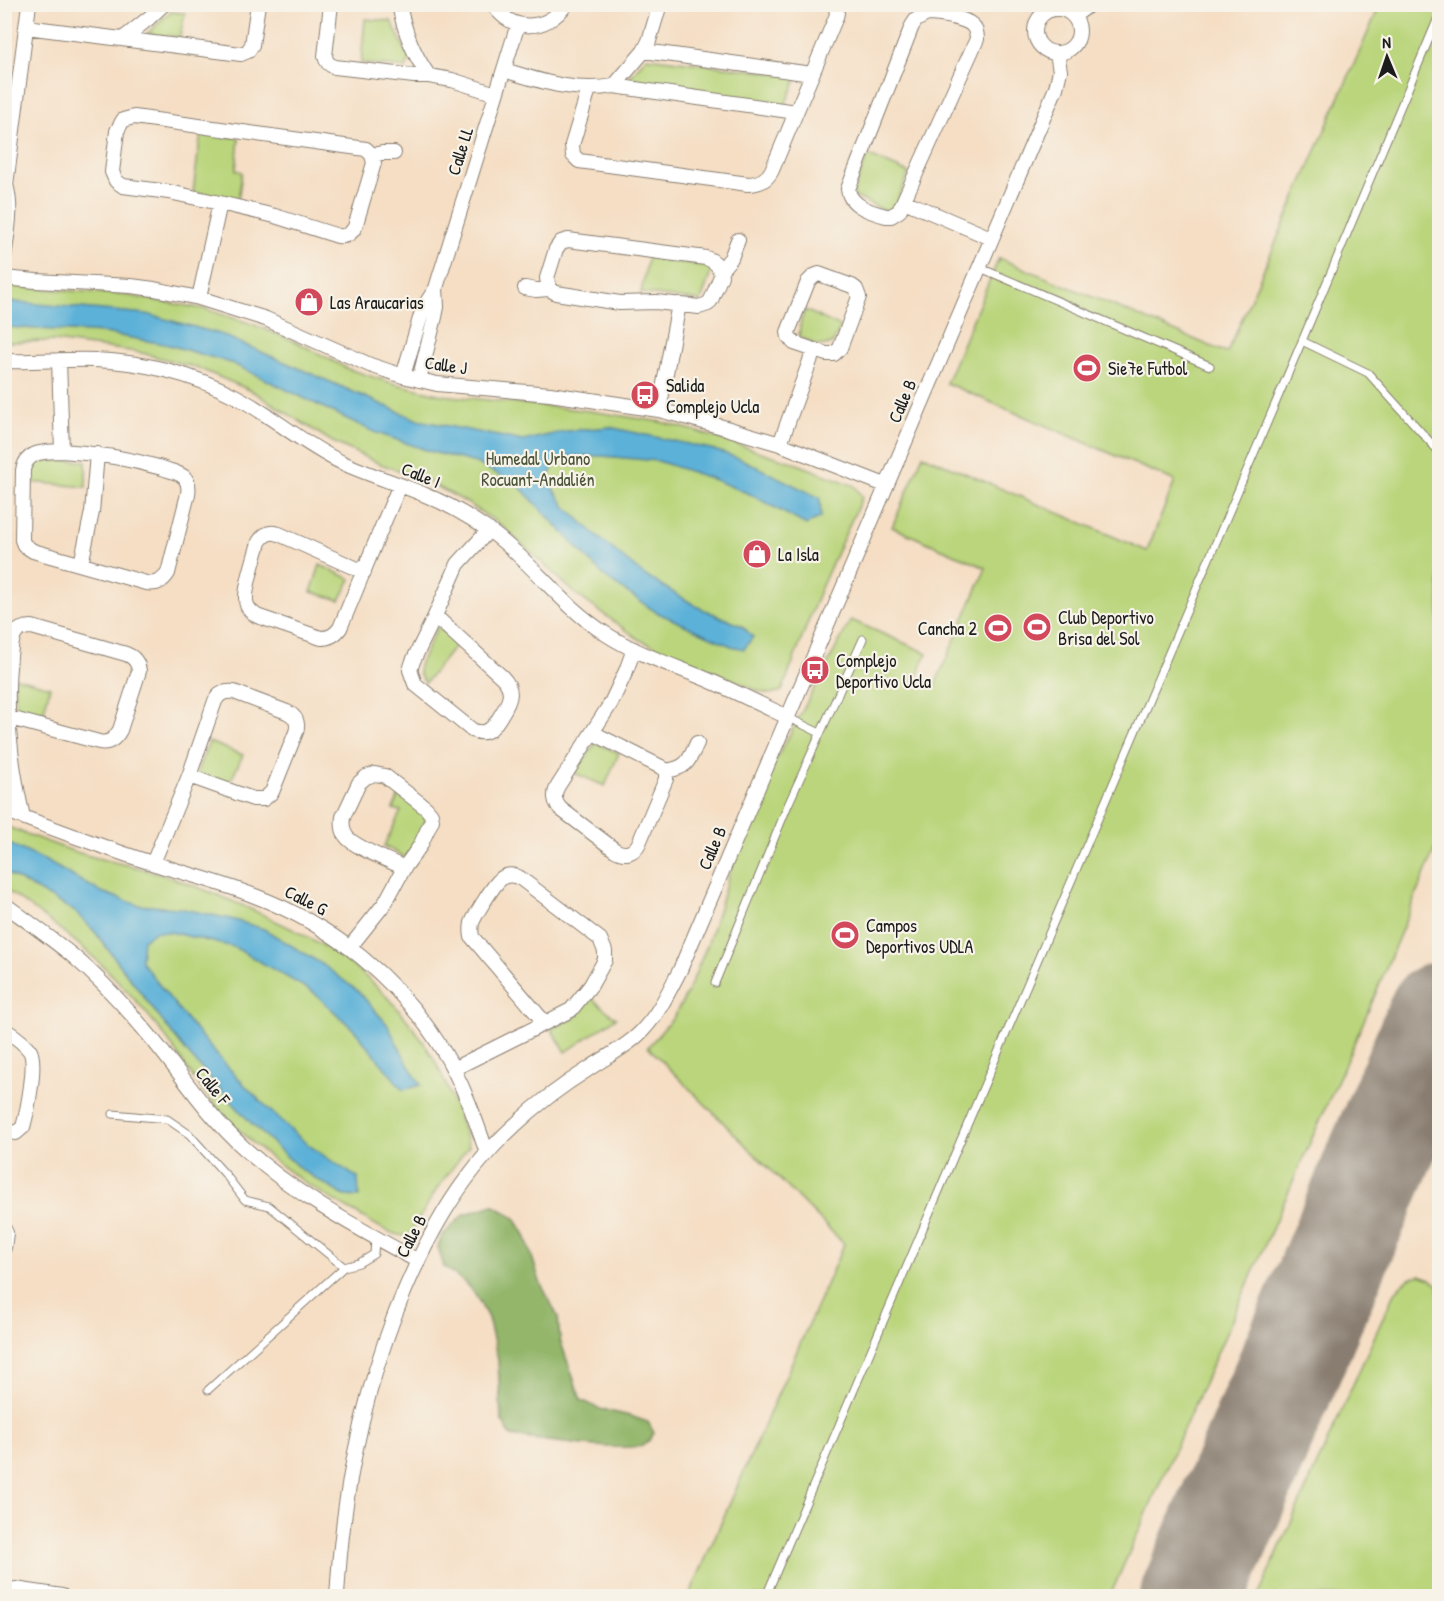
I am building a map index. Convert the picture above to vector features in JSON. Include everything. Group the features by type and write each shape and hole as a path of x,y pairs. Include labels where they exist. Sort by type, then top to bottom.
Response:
{"street":[{"path":"4,258 10,212 5,187 29,4"},
{"path":"124,38 164,4"},
{"path":"26,27 241,54 248,51 252,45 258,4"},
{"path":"331,4 325,52 330,65 452,80 496,94"},
{"path":"399,4 413,51 429,76"},
{"path":"493,4 502,16 518,24 526,25 543,24 557,15 566,4"},
{"path":"614,86 644,51 660,4"},
{"path":"589,89 572,145 573,155 579,161 748,184 762,182 770,174 836,17 835,4"},
{"path":"1074,16 1089,4"},
{"path":"1054,9 1061,9 1074,16 1078,22 1079,36 1071,48 1057,53 1044,48 1039,43 1035,28 1041,15 1054,9"},
{"path":"927,14 966,21 976,29 977,39 904,201 896,214 891,216 881,214 856,204 848,189 916,20 927,14"},
{"name":"Calle LL","path":"403,376 425,305 436,288 518,24"},
{"path":"644,51 812,74"},
{"name":"Calle B","path":"337,1596 343,1518 358,1437 389,1330 418,1261 449,1203 487,1153 533,1109 571,1080 627,1044 650,1022 660,1008 680,969 1059,80 1057,53"},
{"path":"504,70 562,86 589,89 614,86 796,112"},
{"path":"134,117 363,148 372,155 373,167 355,227 346,236 338,236 275,216 220,203 169,192 127,187 116,181 112,171 120,123 126,118 134,117"},
{"path":"372,155 394,153"},
{"path":"904,201 991,238"},
{"path":"199,298 220,203"},
{"path":"549,289 547,278 556,249 561,242 567,240 706,258 718,265 721,270"},
{"path":"525,288 549,289 556,294 608,302 656,302 699,307 708,304 720,281 721,270 731,258 738,240"},
{"path":"819,274 852,286 859,297 848,330 837,352 830,354 814,350 794,343 788,332 808,282 819,274"},
{"name":"Calle J","path":"4,278 131,286 199,298 266,319 370,365 403,376 455,386 574,396 659,410 780,444 885,484"},
{"name":"Calle LL","path":"419,380 437,307 436,288"},
{"path":"659,410 679,304"},
{"path":"780,444 814,350"},
{"path":"59,360 62,451"},
{"name":"Calle I","path":"4,361 94,360 133,364 196,379 236,396 327,455 447,505 489,530 524,560 574,610 606,634 634,649 787,717"},
{"path":"62,451 97,454 146,464 180,474 186,480 189,489 168,573 162,580 146,583 33,551 24,545 22,540 25,462 34,454 62,451"},
{"path":"81,564 92,512 97,454"},
{"path":"364,572 279,534 268,533 259,542 246,592 246,603 252,613 257,616 317,637 326,638 334,635 340,628 364,572 400,485"},
{"path":"435,616 508,684 511,694 508,704 494,726 487,731 479,732 472,729 418,687 412,680 411,666 458,564 489,530"},
{"path":"9,718 99,742 111,741 120,730 137,676 137,663 135,659 126,654 32,627 22,628 15,634 12,642 9,683 9,718 23,817"},
{"path":"634,649 611,703 555,790 555,798 558,807 619,852 629,853 637,848 666,779 666,771"},
{"path":"153,863 189,776 215,701 222,693 234,692 294,716 296,732 269,796 258,800 253,799 189,776"},
{"path":"593,733 666,771 678,769 687,763 696,743"},
{"path":"350,947 385,903 404,868 426,835 432,820 431,813 426,808 385,776 370,775 359,783 343,817 344,832 352,842 404,868"},
{"name":"Calle G","path":"4,810 89,842 272,903 324,929 350,947 374,967 416,1013 442,1049 466,1097 487,1153"},
{"path":"453,1069 576,1006 605,960 605,951 600,939 520,878 507,875 497,882 473,920 472,937 544,1022"},
{"name":"Calle F","path":"4,904 74,957 115,997 216,1120 247,1151 286,1183 335,1215 418,1261"},
{"path":"4,1029 29,1050 33,1066 23,1127 16,1133 4,1131"},
{"path":"4,1228 6,1233 4,1248"},
{"path":"4,1593 15,1589 62,1596"}],"lane":[{"path":"766,1596 1440,13"},
{"path":"978,267 1210,366"},
{"path":"1302,341 1368,373 1440,453"},
{"path":"715,983 788,805 863,639"},
{"path":"787,717 820,733"},
{"path":"113,1114 167,1119 189,1134 245,1200 269,1206 344,1267"},
{"path":"208,1390 344,1267 359,1263 374,1254 375,1239"}],"green space":[{"path":"1380,5 1439,5 1439,839 1370,1007 1110,1596 689,1596 844,1244 648,1047 673,1018 687,994 708,943 733,862 776,760 851,620 927,653 917,677 935,685 986,568 892,527 923,455 1147,551 1175,481 946,383 999,258 1227,353"},
{"path":"170,12 185,13 180,37 147,34"},
{"path":"365,19 391,21 410,59 406,68 361,63"},
{"path":"646,57 798,76 784,107 625,84"},
{"path":"201,132 239,138 236,170 242,172 238,201 193,192"},
{"path":"867,155 909,173 893,211 888,212 855,197 854,192"},
{"path":"648,257 710,267 711,272 701,301 641,293"},
{"path":"4,286 118,294 205,309 297,342 348,369 392,383 442,395 590,411 661,422 792,462 855,486 862,497 820,590 782,691 769,694 640,640 577,595 501,525 464,501 421,478 380,464 331,441 252,391 198,368 138,352 54,341 5,342"},
{"path":"805,310 841,327 832,344 817,346 799,336"},
{"path":"41,460 86,461 86,487 30,482 32,464"},
{"path":"320,565 351,579 340,600 311,592"},
{"path":"438,626 458,642 425,683 419,674 419,665"},
{"path":"14,677 50,687 42,719 16,712"},
{"path":"209,742 243,755 229,784 196,773"},
{"path":"596,743 619,753 605,786 574,773"},
{"path":"400,793 422,810 426,820 408,859 384,846 401,811 393,809"},
{"path":"4,826 76,852 177,880 245,907 294,930 333,952 358,970 383,994 417,1033 435,1061 469,1146 436,1190 409,1236 395,1234 382,1228 313,1188 292,1174 234,1125 201,1088 152,1020 114,977 75,941 5,889"},
{"path":"590,997 616,1018 566,1052 551,1029 574,1018"},
{"path":"493,1205 515,1218 525,1235 540,1282 558,1317 560,1340 581,1400 600,1409 648,1422 654,1433 646,1443 636,1447 602,1447 511,1436 501,1419 498,1360 488,1318 475,1294 463,1281 444,1267 438,1247 442,1236 463,1215"},
{"path":"1420,1275 1431,1279 1439,1286 1439,1596 1258,1596 1391,1300 1403,1284"}],"water":[{"name":"Humedal Urbano Rocuant-Andalién","path":"4,301 147,314 220,334 418,420 523,441 566,431 609,427 711,449 741,459 820,498 821,517 806,525 752,495 658,461 572,456 556,462 547,480 566,507 598,537 644,575 698,607 742,626 753,637 744,649 731,646 656,612 606,578 518,485 476,463 432,452 374,432 231,363 169,345 104,333 5,327"},
{"path":"5,842 46,861 99,891 138,905 179,908 264,929 322,964 359,992 387,1024 421,1085 403,1090 355,1031 313,992 234,947 170,932 155,932 143,940 141,961 195,1030 277,1117 312,1147 358,1178 359,1197 344,1196 300,1169 250,1122 189,1055 95,932 74,911 5,872"}],"runway":[{"path":"1192,1596 1440,1014"}],"place":[{"name":"Las Araucarias","path":"309,302"},
{"name":"Sie7e Futbol","path":"1087,368"},
{"name":"Salida Complejo Ucla","path":"645,395"},
{"name":"La Isla","path":"757,554"},
{"name":"Club Deportivo Brisa del Sol","path":"1037,627"},
{"name":"Cancha 2","path":"998,628"},
{"name":"Complejo Deportivo Ucla","path":"815,670"},
{"name":"Campos Deportivos UDLA","path":"845,935"}]}
